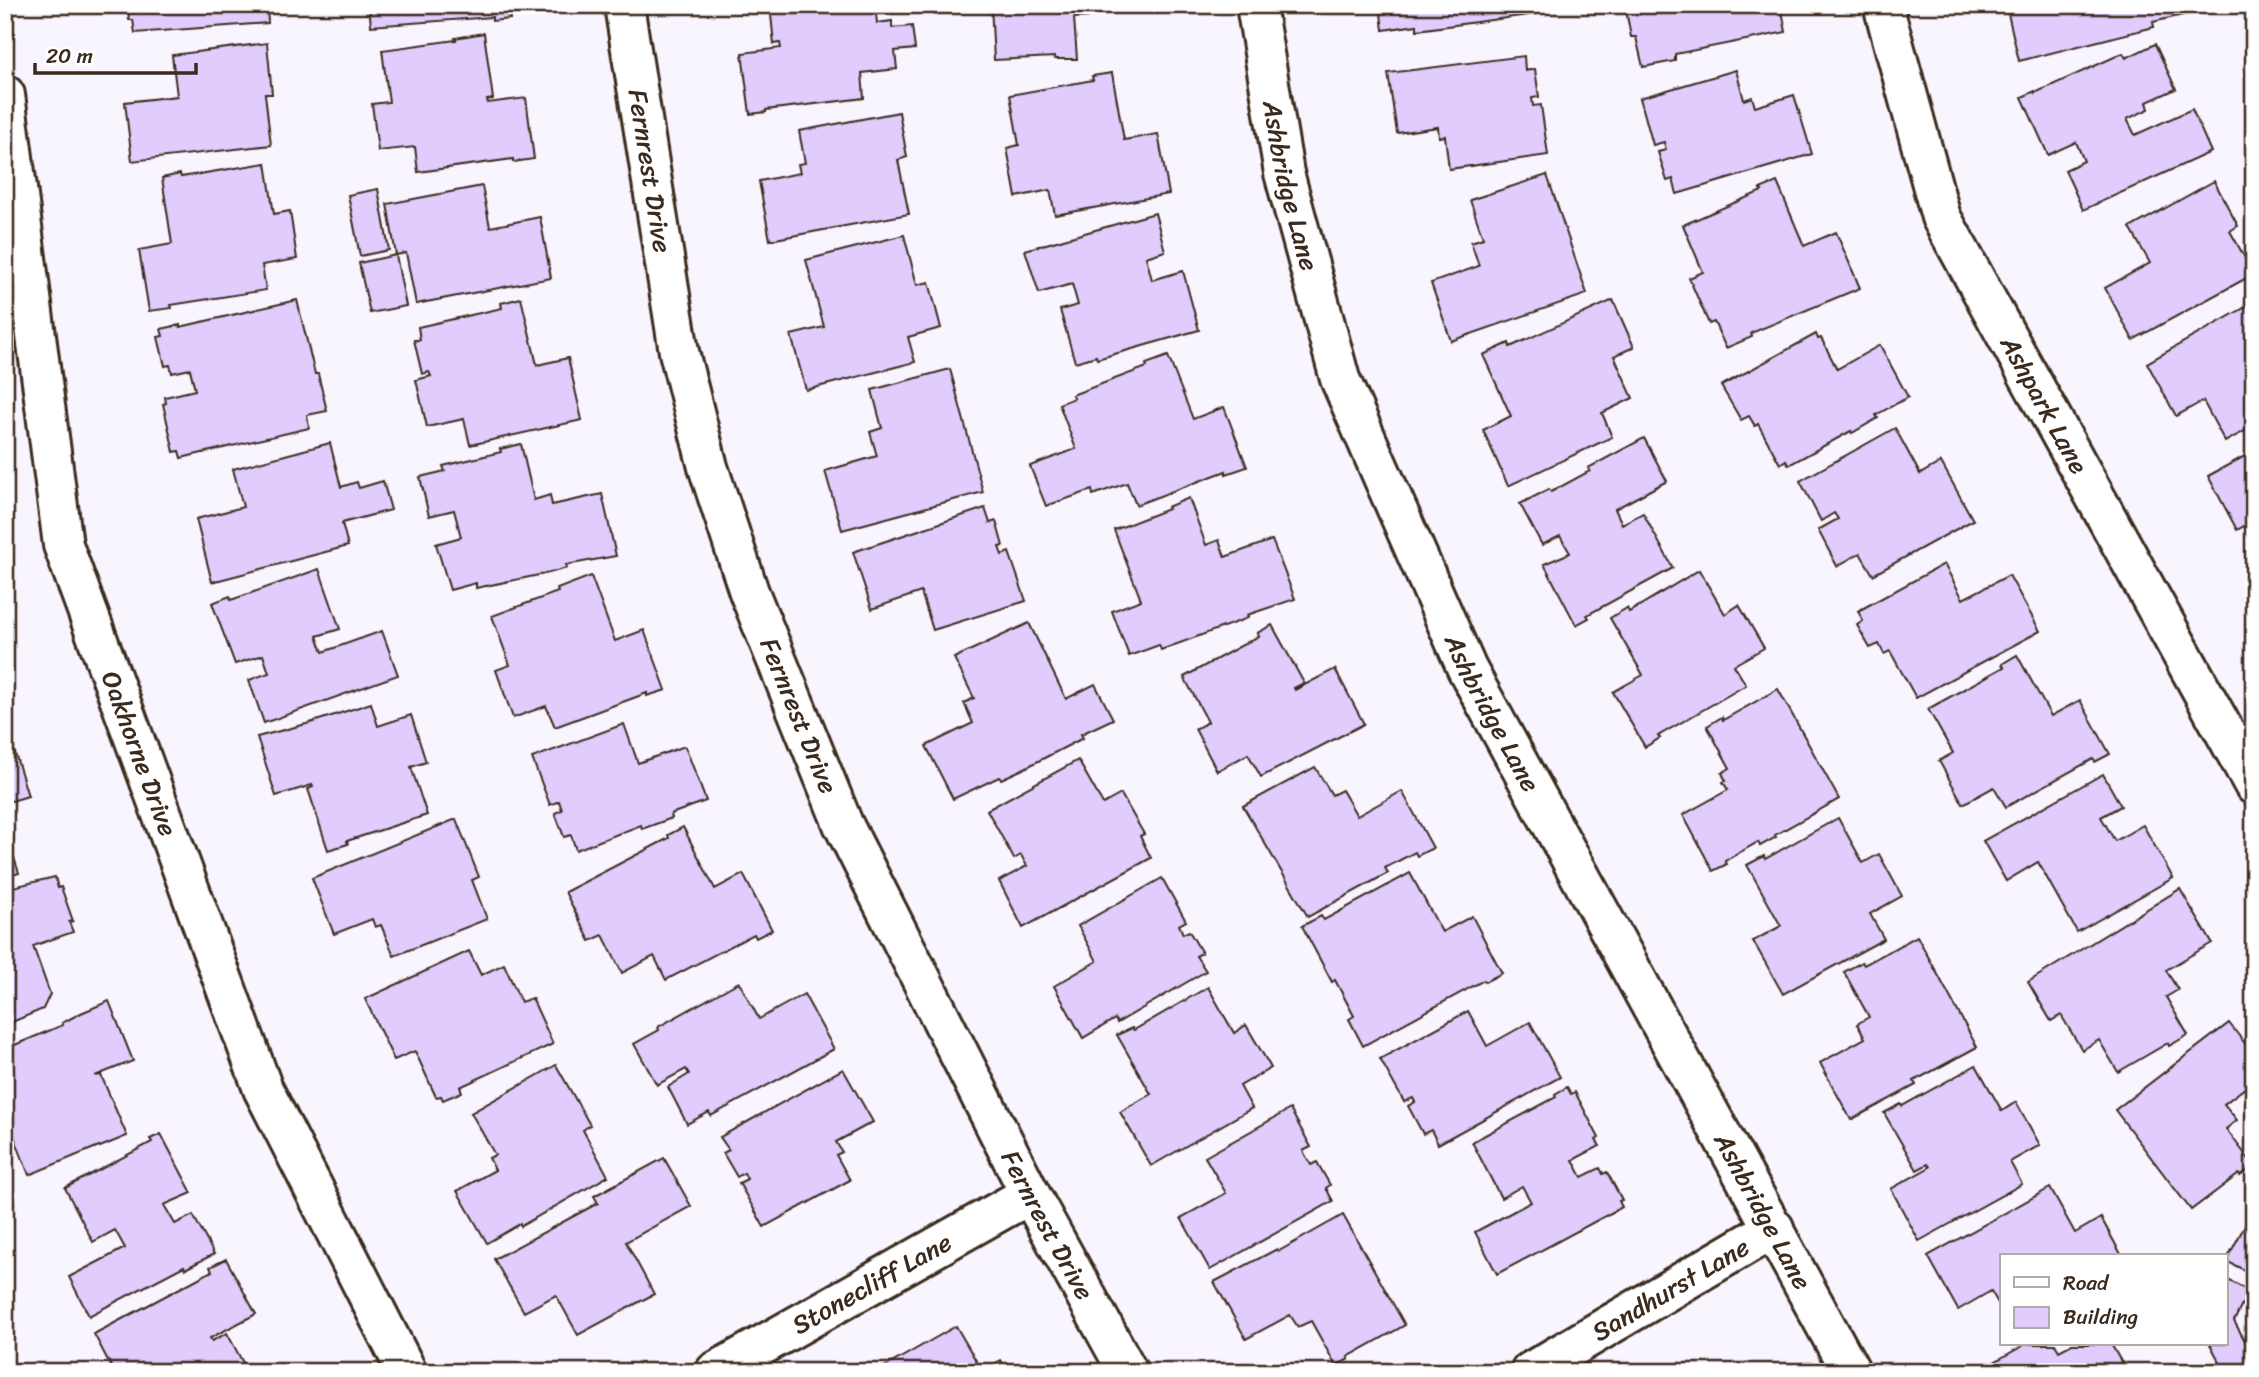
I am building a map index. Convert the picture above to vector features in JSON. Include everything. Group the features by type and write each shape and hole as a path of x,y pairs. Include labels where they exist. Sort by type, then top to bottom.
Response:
{"street":[{"name":"Fernrest Drive","path":"624,5 679,352 708,467 749,592 843,824 1030,1194 1128,1372"},
{"name":"Ashbridge Lane","path":"1256,5 1284,173 1340,379 1467,669 1851,1372"},
{"name":"Ashpark Lane","path":"1883,5 1941,217 2254,785"},
{"name":"Oakhorne Drive","path":"5,94 63,545 263,1088 407,1372"},
{"name":"Stonecliff Lane","path":"715,1372 1030,1194"},
{"name":"Sandhurst Lane","path":"1530,1372 1774,1228"}],"building":[{"path":"267,5 268,23 135,33 133,20 129,20 128,6"},
{"path":"369,5 512,5 513,11 509,12 510,19 492,21 492,17 371,26"},
{"path":"770,5 875,5 877,23 892,21 892,28 912,26 915,49 895,51 897,69 862,73 864,98 750,114 742,53 781,48 780,43 774,44"},
{"path":"991,5 1087,5 1088,17 1074,18 1077,59 1055,57 994,60"},
{"path":"1380,5 1543,5 1544,9 1535,10 1536,14 1417,30 1417,25 1383,30"},
{"path":"1625,5 1781,5 1786,32 1675,54 1675,61 1643,67 1636,37 1631,37"},
{"path":"2006,5 2189,5 2191,13 2153,22 2154,27 2019,61"},
{"path":"484,33 493,99 487,100 488,103 526,98 534,159 513,162 513,159 418,172 415,147 378,151 372,104 389,102 382,50 456,40 455,38"},
{"path":"267,43 272,94 265,94 271,145 132,161 125,102 177,96 172,55"},
{"path":"2155,44 2176,89 2147,102 2149,109 2127,119 2135,135 2192,109 2211,152 2083,210 2065,170 2084,161 2076,142 2048,155 2022,97 2123,53 2126,58"},
{"path":"1524,56 1525,71 1535,69 1539,97 1532,98 1533,106 1541,105 1548,155 1449,169 1445,136 1439,137 1438,127 1397,133 1388,73"},
{"path":"1736,70 1744,100 1752,97 1755,107 1794,95 1812,154 1677,194 1673,179 1667,181 1658,152 1666,150 1664,142 1653,145 1640,98"},
{"path":"1112,73 1124,140 1158,134 1169,194 1055,215 1050,190 1016,197 1007,148 1019,145 1010,95 1093,80 1092,76"},
{"path":"899,112 907,157 898,160 909,214 770,240 759,181 800,173 798,164 805,163 799,131"},
{"path":"266,163 274,214 290,211 297,259 262,265 266,290 149,311 139,250 172,244 162,178"},
{"path":"1547,175 1587,294 1451,341 1431,283 1479,266 1471,242 1483,238 1470,200"},
{"path":"2214,181 2238,226 2230,231 2254,274 2133,340 2105,288 2150,263 2130,228"},
{"path":"1777,182 1804,246 1836,232 1860,288 1751,333 1752,337 1726,348 1714,322 1709,324 1689,278 1703,272 1683,225"},
{"path":"482,186 490,227 540,217 551,278 416,304 406,253 396,255 387,204"},
{"path":"378,189 389,250 360,256 348,195"},
{"path":"1155,213 1165,251 1146,257 1152,280 1183,271 1199,330 1097,359 1096,356 1075,362 1060,310 1078,305 1072,284 1039,293 1025,250"},
{"path":"904,235 917,285 929,282 941,328 908,337 915,362 806,390 791,335 824,327 806,260"},
{"path":"396,255 406,306 370,313 359,263"},
{"path":"521,298 537,365 568,358 582,420 470,445 464,419 427,427 416,380 431,376 429,372 422,374 414,340 420,340 418,327 502,308 501,303"},
{"path":"297,300 327,411 307,415 309,428 181,458 179,451 174,452 163,404 166,403 165,397 195,390 190,369 172,373 170,365 165,366 158,337 163,336 161,329"},
{"path":"1613,300 1634,347 1614,356 1633,398 1602,413 1612,437 1508,486 1483,430 1511,416 1483,355 1509,343 1510,347"},
{"path":"2251,304 2254,308 2254,426 2225,442 2203,401 2176,416 2147,363"},
{"path":"1816,334 1818,339 1821,338 1837,369 1880,345 1908,397 1876,415 1878,418 1852,433 1851,431 1789,465 1786,460 1780,464 1758,424 1755,426 1749,416 1741,420 1721,386"},
{"path":"1168,356 1193,419 1224,407 1247,467 1226,474 1226,471 1136,505 1127,483 1093,495 1092,490 1046,506 1030,466 1076,449 1059,404 1074,398 1072,395 1147,367 1146,364"},
{"path":"950,369 983,492 842,530 825,471 877,456 870,432 882,428 872,390"},
{"path":"1895,428 1920,474 1941,462 1973,520 1873,575 1860,553 1837,566 1818,530 1838,519 1834,513 1821,521 1800,481"},
{"path":"1644,438 1667,481 1615,509 1622,524 1643,513 1673,568 1587,615 1589,618 1576,625 1544,564 1570,553 1560,536 1542,545 1520,504 1549,489 1551,492 1590,471 1588,468"},
{"path":"330,443 341,487 357,482 359,488 383,481 391,510 342,523 348,546 212,582 196,519 243,507 233,469"},
{"path":"521,444 534,500 550,495 552,505 602,494 616,556 566,565 567,568 549,573 476,588 476,583 450,590 436,544 461,537 454,510 429,516 420,477 445,471 443,466 501,452 500,449"},
{"path":"2254,451 2254,521 2237,530 2208,476"},
{"path":"1189,498 1206,545 1219,540 1225,557 1272,540 1295,599 1247,615 1248,618 1161,650 1159,645 1129,656 1112,611 1141,600 1114,530"},
{"path":"985,508 990,523 996,521 1003,546 999,547 1002,555 1009,552 1026,601 933,630 921,592 872,609 853,552"},
{"path":"1944,564 1963,599 2009,575 2040,631 1916,698 1890,651 1884,654 1879,644 1870,648 1857,625 1863,621 1858,611"},
{"path":"319,569 340,629 317,636 323,652 382,631 398,675 264,723 249,680 269,673 263,655 235,664 212,603 230,596 231,600"},
{"path":"1699,570 1725,614 1739,605 1764,648 1734,665 1746,685 1658,736 1660,738 1645,747 1613,692 1643,675 1610,618 1627,608 1629,612"},
{"path":"591,576 615,641 644,630 666,690 647,696 647,693 555,727 546,706 513,718 496,670 510,665 492,616 558,592 557,589"},
{"path":"1029,623 1066,699 1095,684 1113,719 1081,734 1083,738 1021,770 1001,779 999,777 953,799 926,746 973,723 964,703 974,698 954,658"},
{"path":"1272,625 1304,683 1294,688 1295,690 1335,669 1364,724 1261,777 1248,754 1217,771 1195,729 1208,722 1184,677 1259,636 1257,633"},
{"path":"2017,655 2051,716 2080,700 2110,754 2095,762 2093,759 2006,807 1994,787 1963,804 1939,761 1953,753 1928,709 2004,667 2002,664"},
{"path":"1778,689 1839,799 1760,846 1758,842 1713,871 1683,815 1728,790 1722,773 1730,768 1707,726"},
{"path":"371,703 378,726 411,715 426,762 411,767 427,815 347,841 348,844 328,850 308,789 313,787 312,785 276,796 257,737"},
{"path":"624,724 638,763 685,746 706,801 671,814 672,818 642,829 641,825 576,850 571,835 564,837 555,813 562,810 559,801 550,805 532,758"},
{"path":"10,737 28,796 5,803 5,738"},
{"path":"1078,760 1103,804 1121,794 1144,834 1140,836 1151,858 1023,928 999,881 1027,866 1021,855 1014,859 987,810"},
{"path":"1315,767 1332,795 1342,790 1357,816 1402,791 1433,848 1417,856 1415,852 1385,868 1388,873 1308,917 1243,806"},
{"path":"2103,774 2121,806 2101,817 2115,841 2143,825 2173,878 2077,932 2038,862 2006,881 1983,841"},
{"path":"1838,818 1863,863 1879,854 1902,896 1870,914 1884,939 1783,994 1753,941 1781,926 1747,865 1764,856 1765,859"},
{"path":"456,819 479,877 472,880 487,919 394,956 381,925 375,927 372,919 334,934 312,878"},
{"path":"683,827 715,889 743,874 772,930 756,938 754,934 666,980 654,956 622,973 603,935 590,941 565,892 669,838 668,835"},
{"path":"5,830 19,873 5,877"},
{"path":"1410,873 1442,932 1472,916 1502,973 1485,982 1484,980 1363,1046 1349,1019 1354,1016 1302,926 1321,916 1324,920"},
{"path":"55,877 73,921 69,922 73,932 33,946 50,994 43,1009 5,1025 5,896 9,895 13,887"},
{"path":"1162,878 1186,921 1179,925 1183,934 1189,931 1202,953 1196,956 1206,971 1117,1023 1115,1019 1083,1038 1054,986 1097,961 1078,926"},
{"path":"2180,889 2212,943 2166,970 2178,990 2166,997 2188,1035 2169,1046 2168,1043 2118,1072 2099,1040 2082,1050 2061,1015 2051,1021 2028,982"},
{"path":"1917,936 1977,1047 1914,1081 1916,1085 1851,1120 1820,1063 1865,1038 1857,1024 1869,1017 1844,972 1862,962 1864,965"},
{"path":"469,951 481,975 504,964 521,1002 532,998 553,1044 460,1087 462,1092 443,1100 441,1096 436,1097 415,1051 394,1060 365,999"},
{"path":"739,982 759,1019 804,994 834,1049 711,1116 709,1112 687,1124 668,1087 689,1074 686,1069 657,1085 634,1044 659,1030 658,1027"},
{"path":"1208,987 1234,1033 1246,1025 1271,1068 1240,1086 1252,1108 1151,1166 1120,1112 1151,1094 1117,1035 1132,1028 1134,1030"},
{"path":"109,1001 133,1061 95,1076 101,1075 127,1136 29,1175 10,1126 5,1128 5,1075 9,1073 5,1065 5,1049 63,1025 62,1023 81,1013"},
{"path":"1468,1011 1487,1046 1530,1022 1560,1077 1438,1144 1431,1130 1423,1134 1408,1106 1415,1102 1413,1098 1404,1102 1380,1059"},
{"path":"2229,1023 2254,1055 2254,1081 2224,1104 2237,1120 2226,1129 2254,1166 2191,1210 2115,1110"},
{"path":"556,1065 590,1125 583,1130 608,1176 487,1243 457,1191 495,1170 489,1158 495,1155 471,1113"},
{"path":"1976,1065 2002,1111 2016,1102 2040,1145 2010,1162 2022,1184 1919,1241 1891,1189 1930,1167 1928,1164 1917,1170 1884,1113 1901,1104 1902,1106"},
{"path":"843,1069 873,1122 836,1142 842,1152 836,1155 850,1180 764,1227 739,1183 747,1179 744,1173 737,1177 723,1153 729,1150 720,1137"},
{"path":"1567,1087 1571,1094 1575,1092 1599,1138 1596,1140 1600,1146 1573,1160 1582,1177 1600,1168 1603,1174 1607,1172 1622,1200 1619,1201 1622,1207 1497,1274 1475,1232 1531,1202 1522,1186 1501,1198 1472,1142 1556,1097 1555,1094"},
{"path":"1290,1109 1311,1147 1303,1151 1311,1165 1317,1162 1330,1185 1326,1188 1333,1201 1210,1270 1181,1218 1226,1193 1205,1157"},
{"path":"161,1134 192,1193 164,1205 175,1224 193,1215 214,1254 185,1269 184,1266 89,1316 69,1277 125,1248 115,1230 93,1242 65,1188 152,1142 150,1139"},
{"path":"664,1158 691,1206 626,1242 654,1294 578,1335 556,1295 524,1312 494,1259 598,1203 594,1196"},
{"path":"2050,1188 2075,1233 2101,1218 2121,1254 2000,1254 2000,1307 1991,1291 1958,1310 1928,1256"},
{"path":"2254,1208 2254,1275 2228,1262"},
{"path":"1343,1215 1405,1325 1336,1366 1311,1321 1298,1327 1290,1315 1246,1339 1214,1282 1277,1249 1279,1251"},
{"path":"226,1259 256,1314 210,1338 212,1341 227,1333 248,1372 114,1372 94,1334 212,1271 210,1267"},
{"path":"2228,1280 2249,1291 2234,1321 2254,1357 2254,1365 2241,1372 2225,1372 2211,1346 2228,1346"},
{"path":"956,1326 982,1371 1001,1360 1008,1372 876,1372"},
{"path":"2022,1346 2056,1346 2059,1351 2068,1346 2112,1346 2127,1372 1991,1372 1987,1366"},
{"path":"1686,1364 1691,1372 1673,1372"}]}
